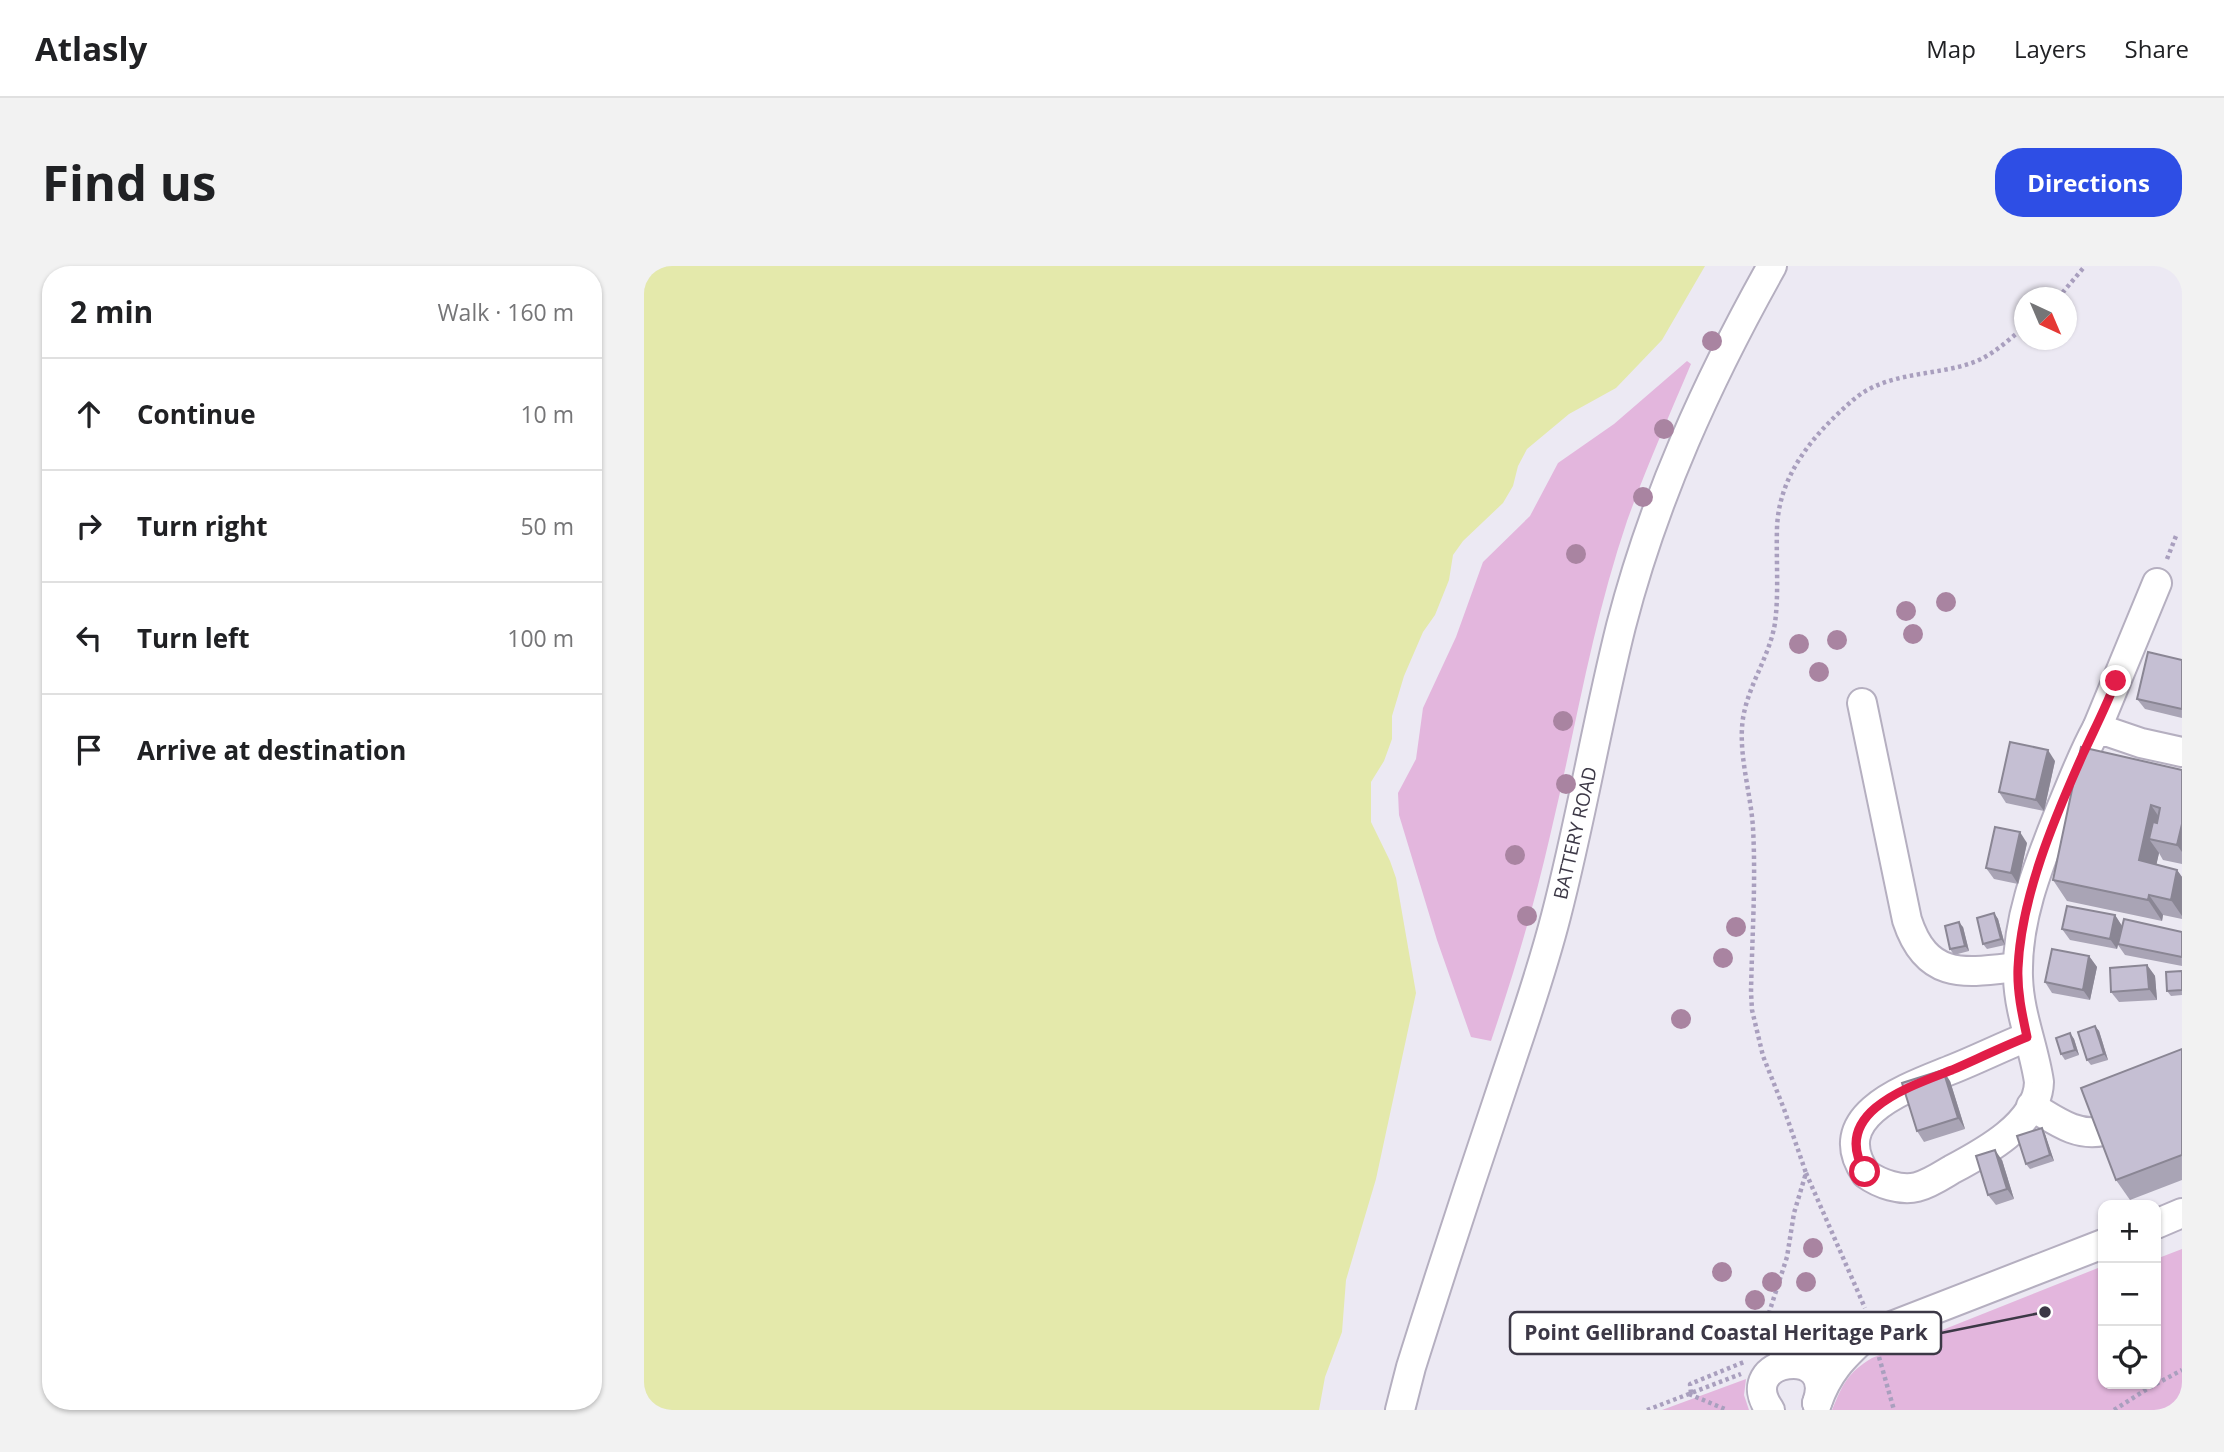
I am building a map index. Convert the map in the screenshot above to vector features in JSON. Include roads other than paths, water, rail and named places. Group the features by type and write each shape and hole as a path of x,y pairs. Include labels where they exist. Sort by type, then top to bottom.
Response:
{"street":[{"name":"BATTERY ROAD","path":"1400,1410 1411,1367 1533,996 1555,918 1622,625 1641,558 1691,422 1772,266"},
{"path":"2027,1037 1895,1093 1883,1101 1860,1127 1855,1137 1855,1147 1862,1168 1869,1177 1898,1187 1919,1187 1997,1144 2037,1095 2039,1082 2019,994 2018,967 2023,922 2033,884 2083,755 2097,728 2157,583"},
{"path":"1862,703 1907,920 1917,945 1938,965 1955,971 2018,967"},
{"path":"2097,728 2141,743 2182,752"},
{"path":"2031,1105 2076,1130 2085,1133 2103,1130"},
{"path":"2161,1222 2182,1213"},
{"path":"1764,1363 1866,1336 2098,1246"},
{"path":"1815,1407 1830,1373 1866,1336"},
{"path":"1764,1363 1801,1364 1812,1371 1820,1390 1815,1407"},
{"path":"1764,1363 1763,1394 1770,1410"}],"place":[{"name":"Point Gellibrand Coastal Heritage Park","path":"2045,1312"}]}
